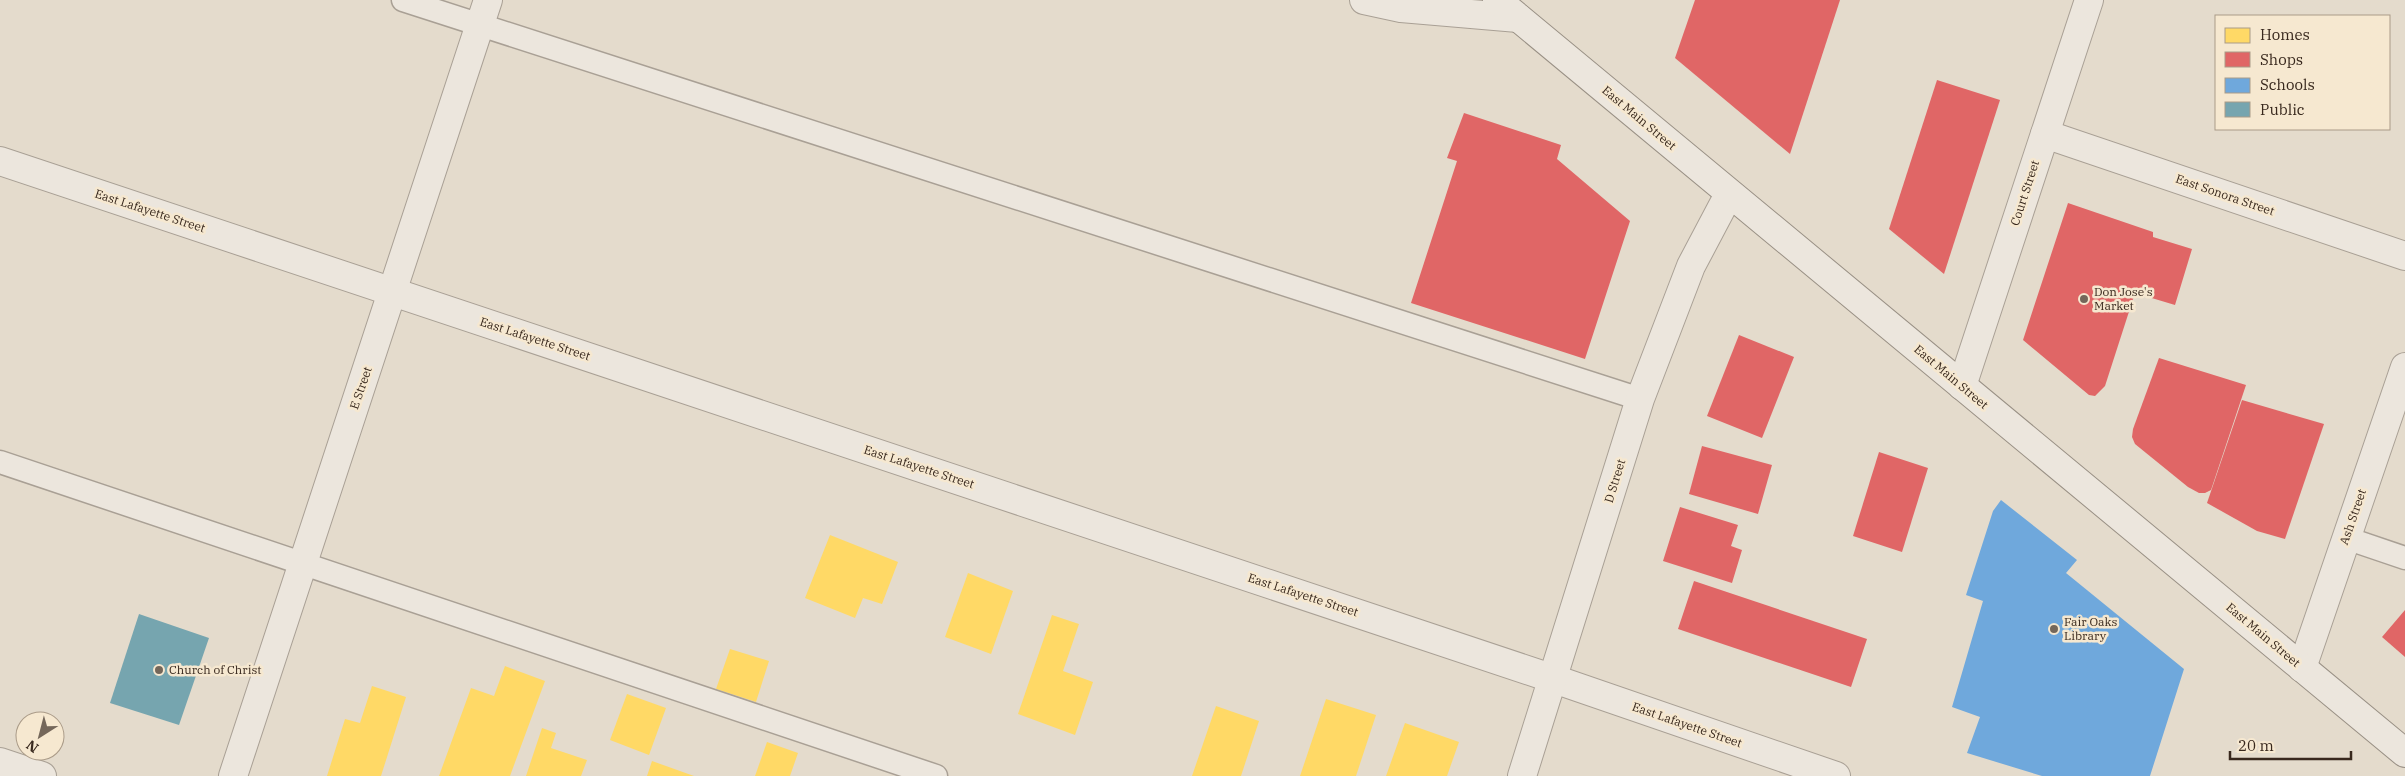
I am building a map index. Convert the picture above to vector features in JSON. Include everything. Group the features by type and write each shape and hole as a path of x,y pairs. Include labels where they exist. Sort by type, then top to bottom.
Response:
{"street":[{"name":"E Street","path":"233,776 488,0"},
{"path":"1364,0 1401,8 1518,18"},
{"name":"East Main Street","path":"1497,0 2405,753"},
{"name":"Court Street","path":"1962,386 2089,0"},
{"name":"East Sonora Street","path":"2044,134 2405,256"},
{"name":"East Lafayette Street","path":"0,161 1554,679 1836,776"},
{"name":"D Street","path":"1522,776 1554,679 1640,399 1691,266 1729,194"},
{"name":"Ash Street","path":"2302,668 2405,367"},
{"path":"0,762 42,776"}],"lane":[{"path":"404,0 479,26 1640,399"},
{"path":"0,462 303,562 936,776"},
{"path":"2346,538 2405,558"}],"building: Homes":[{"path":"830,535 898,562 882,604 863,598 855,618 805,598"},
{"path":"968,573 1013,591 991,654 945,637"},
{"path":"1052,615 1079,624 1063,671 1093,682 1075,735 1018,714"},
{"path":"730,649 769,661 756,702 716,689"},
{"path":"505,666 545,681 510,776 439,776 471,688 494,696"},
{"path":"372,686 406,697 381,776 327,776 345,719 360,723"},
{"path":"627,694 666,708 649,755 610,740"},
{"path":"1326,699 1376,715 1356,776 1300,776"},
{"path":"1216,706 1259,721 1241,776 1192,776"},
{"path":"1405,723 1459,742 1447,776 1386,776"},
{"path":"542,728 556,733 551,748 587,760 581,776 526,776"},
{"path":"767,742 798,753 790,776 755,776"},
{"path":"652,761 694,776 647,776"}],"building: Shops":[{"path":"1695,0 1840,0 1790,154 1675,58"},
{"path":"1937,80 2000,100 1944,274 1889,229"},
{"path":"1464,113 1561,145 1557,159 1630,221 1585,359 1411,303 1457,161 1447,158"},
{"name":"Don Jose's Market","path":"2068,203 2153,232 2153,237 2192,249 2175,305 2135,293 2105,386 2095,396 2089,395 2023,340"},
{"path":"1739,335 1794,357 1762,438 1707,416"},
{"path":"2159,358 2246,385 2211,490 2205,493 2199,493 2188,487 2135,444 2132,437 2133,429"},
{"path":"2242,400 2324,424 2285,539 2257,531 2207,503"},
{"path":"1702,446 1772,465 1758,514 1689,494"},
{"path":"1879,452 1928,468 1902,552 1853,536"},
{"path":"1680,507 1738,525 1731,546 1742,550 1732,583 1663,561"},
{"path":"1694,581 1867,639 1851,687 1678,629"},
{"path":"2405,610 2405,657 2382,637"}],"building: Schools":[{"name":"Fair Oaks Library","path":"2001,500 2077,560 2066,573 2184,669 2150,776 2042,776 1967,753 1980,717 1952,707 1983,601 1966,595 1993,511"}],"building: Public":[{"name":"Church of Christ","path":"139,614 209,638 179,725 110,703"}],"place":[{"name":"Don Jose's Market","path":"2084,299"},
{"name":"Fair Oaks Library","path":"2054,629"},
{"name":"Church of Christ","path":"159,670"}]}
